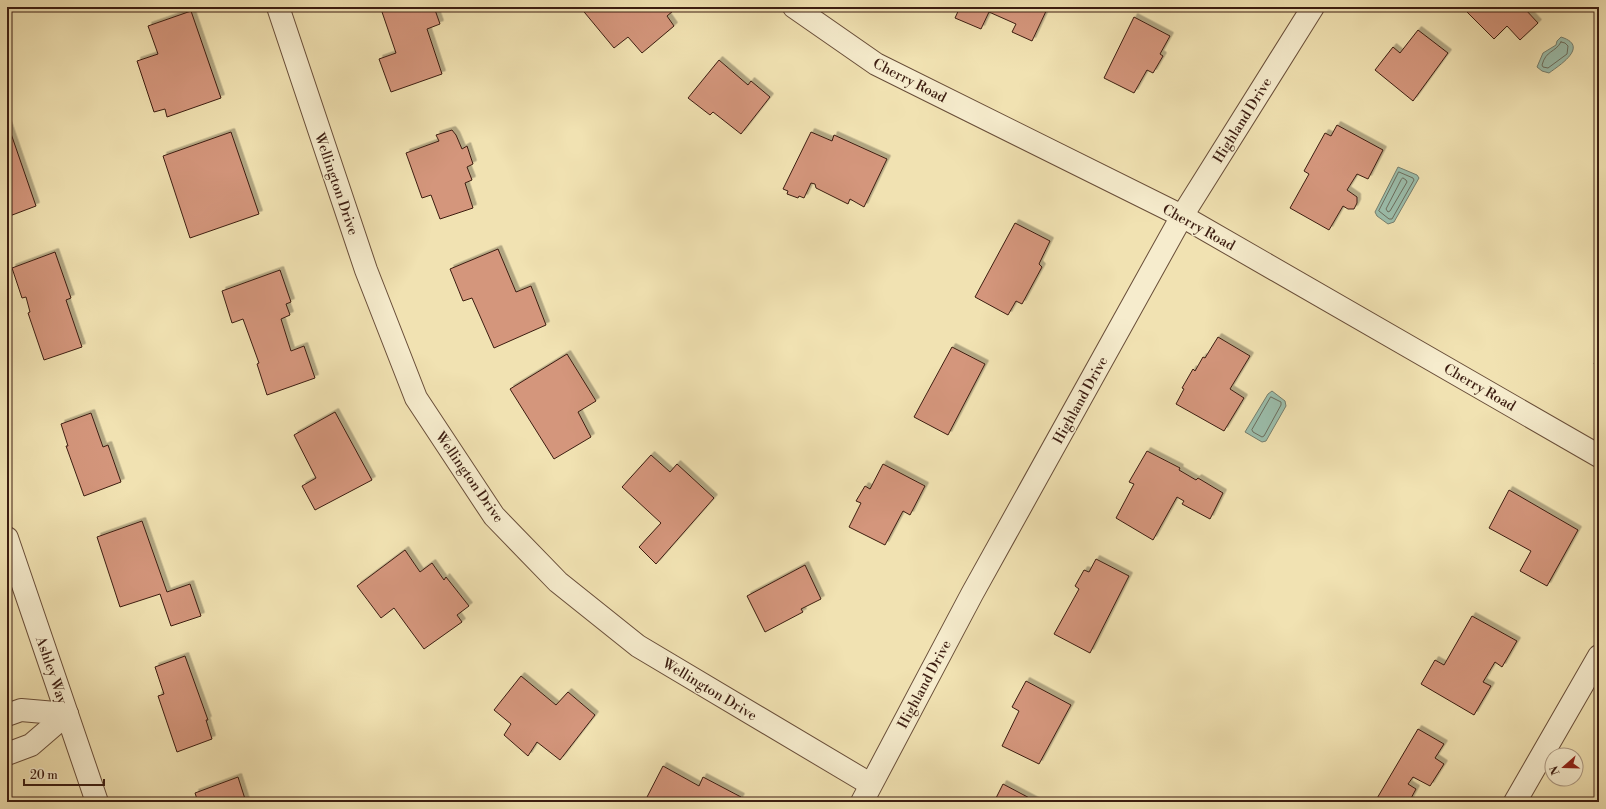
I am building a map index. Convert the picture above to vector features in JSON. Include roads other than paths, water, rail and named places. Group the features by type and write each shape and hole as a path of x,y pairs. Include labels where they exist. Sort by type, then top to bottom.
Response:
{"street":[{"name":"Wellington Drive","path":"278,7 366,270 416,398 494,516 558,582 638,646 866,793"},
{"name":"Cherry Road","path":"794,7 876,64 1182,216 1599,456"},
{"name":"Highland Drive","path":"866,793 972,594 1182,216 1313,7"},
{"name":"Ashley Way","path":"7,538 97,802"},
{"path":"1515,802 1599,656"},
{"path":"7,715 21,710 67,714"},
{"path":"7,754 31,746 67,714"}],"water":[{"path":"1561,37 1573,45 1573,50 1560,65 1549,73 1542,71 1537,67 1543,53 1556,45 1557,41"},
{"path":"1398,167 1417,175 1419,178 1394,222 1388,224 1377,216 1375,212"},
{"path":"1272,391 1285,401 1286,406 1266,441 1262,442 1245,432 1268,394"}]}
